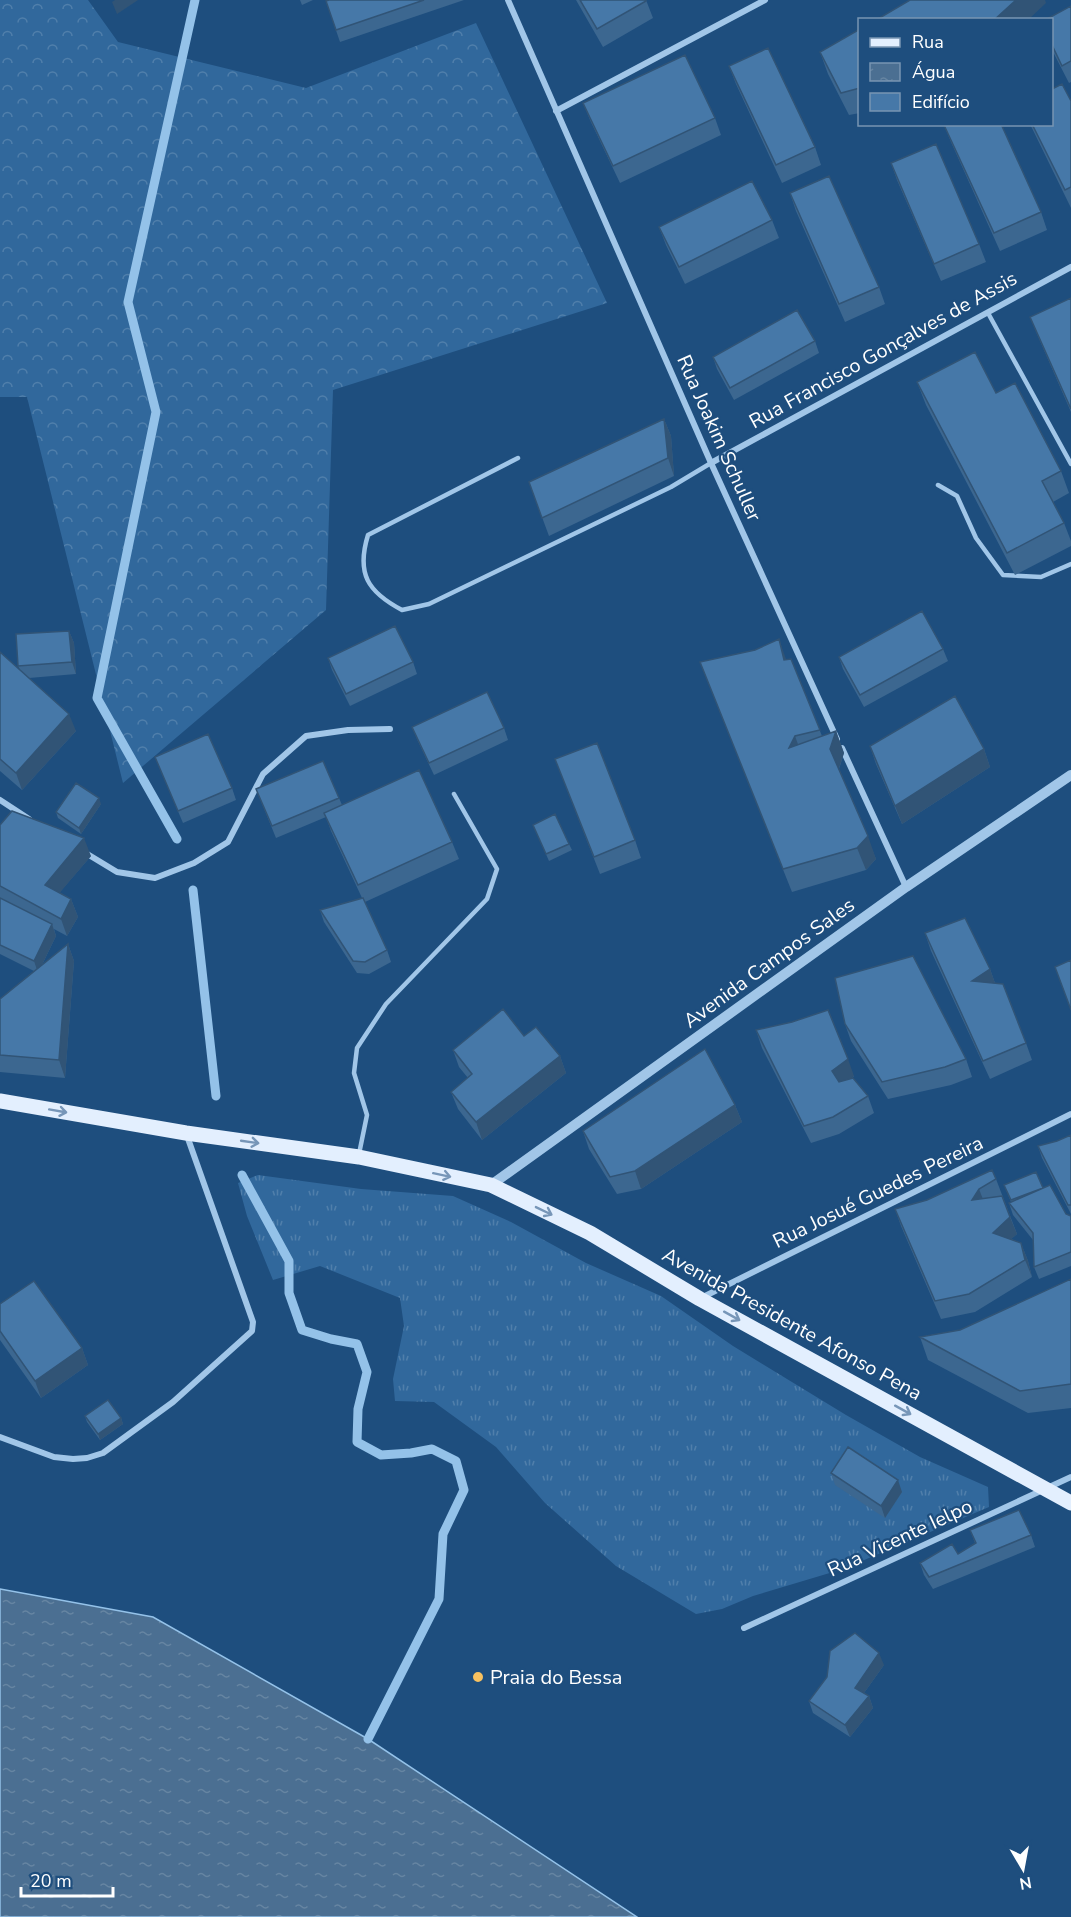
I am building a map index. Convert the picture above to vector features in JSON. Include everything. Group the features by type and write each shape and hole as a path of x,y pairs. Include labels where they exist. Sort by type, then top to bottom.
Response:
{"main road":[{"name":"Avenida Presidente Afonso Pena","path":"0,1101 186,1133 359,1157 491,1185 590,1233 700,1299 1071,1503"}],"street":[{"name":"Rua Joakim Schuller","path":"508,0 711,463 906,887"},
{"path":"555,111 765,0"},
{"name":"Rua Francisco Gonçalves de Assis","path":"711,463 1071,267"},
{"path":"81,850 117,872 155,878 194,863 228,842 262,774 306,736 348,730 390,729"},
{"name":"Avenida Campos Sales","path":"491,1185 906,887 1071,775"},
{"path":"0,800 33,821"},
{"name":"Rua Josué Guedes Pereira","path":"700,1299 1071,1114"},
{"path":"0,1437 54,1457 87,1458 103,1453 173,1402 252,1331 252,1322 186,1133"},
{"name":"Rua Vicente Ielpo","path":"744,1628 1071,1477"}],"lane":[{"path":"988,312 1071,464"},
{"path":"518,458 368,535 363,550 367,582 382,599 402,610 429,604 671,487 711,463"},
{"path":"938,485 957,496 976,538 1003,575 1041,577 1071,564"},
{"path":"359,1157 367,1115 354,1073 357,1048 386,1004 487,899 497,869 454,794"}],"green space":[{"path":"0,0 88,0 118,42 306,88 476,23 607,303 333,390 326,610 123,783 27,397 0,397"},
{"path":"258,1175 361,1189 453,1196 511,1222 586,1263 661,1296 733,1346 846,1415 920,1457 988,1487 989,1507 843,1569 753,1596 722,1609 696,1614 616,1566 545,1503 496,1447 434,1402 395,1401 393,1379 404,1326 400,1298 320,1266 273,1280 247,1216 238,1183"}],"water":[{"path":"0,1589 153,1617 368,1739 637,1917 0,1917"}],"building":[{"path":"424,0 336,30 326,1"},
{"path":"580,0 646,0 646,1 597,29"},
{"path":"910,0 1016,0 996,18 879,18"},
{"path":"1071,6 1071,61 1062,66 1053,47 1053,18 1049,18"},
{"path":"858,30 858,89 841,93 820,52"},
{"path":"768,48 815,147 776,165 729,66"},
{"path":"685,55 715,118 613,166 583,103"},
{"path":"1062,84 1071,101 1071,187 1065,190 1033,126 1053,126 1053,88"},
{"path":"944,126 1002,126 1041,212 994,233"},
{"path":"936,144 979,244 934,264 891,163"},
{"path":"829,176 879,287 839,304 790,193"},
{"path":"752,181 772,220 679,267 659,227"},
{"path":"1071,298 1071,409 1030,317"},
{"path":"797,310 815,341 730,388 713,357"},
{"path":"975,352 996,393 1015,383 1061,471 1042,481 1064,523 1007,553 917,382"},
{"path":"664,419 668,458 542,518 529,482"},
{"path":"922,611 943,649 860,695 839,657"},
{"path":"395,626 413,662 346,694 328,658"},
{"path":"69,631 72,662 18,666 16,634"},
{"path":"779,639 784,660 791,659 820,730 795,736 789,748 836,731 830,749 868,836 857,848 783,869 700,662 755,650"},
{"path":"0,652 69,714 16,773 0,759"},
{"path":"487,692 504,728 429,763 412,727"},
{"path":"955,696 984,749 895,806 870,746"},
{"path":"208,734 232,788 178,811 155,757"},
{"path":"597,743 635,840 594,857 555,759"},
{"path":"323,761 339,798 272,826 256,789"},
{"path":"419,770 452,842 358,885 324,813"},
{"path":"76,783 99,798 79,828 56,812"},
{"path":"12,811 84,838 45,885 71,899 61,919 0,886 0,825"},
{"path":"555,814 569,844 546,854 533,825"},
{"path":"0,898 52,924 34,961 0,945"},
{"path":"363,898 387,950 365,962 353,961 320,910"},
{"path":"965,918 990,969 972,981 1003,984 1026,1043 983,1061 925,933"},
{"path":"68,944 59,1060 0,1055 0,999"},
{"path":"913,956 966,1059 945,1067 882,1082 845,1024 835,978"},
{"path":"1071,960 1071,1010 1055,967"},
{"path":"503,1009 524,1036 536,1027 560,1056 476,1122 451,1092 472,1074 453,1050"},
{"path":"828,1010 848,1059 832,1071 839,1082 853,1078 868,1096 833,1117 804,1126 756,1030 792,1022"},
{"path":"705,1049 735,1105 635,1171 610,1177 583,1131"},
{"path":"1071,1135 1071,1205 1068,1205 1038,1146"},
{"path":"992,1170 996,1179 979,1189 972,1200 1002,1196 1010,1217 993,1233 1021,1243 1025,1260 969,1294 935,1301 895,1209 927,1200"},
{"path":"1036,1172 1043,1188 1011,1200 1004,1185"},
{"path":"1050,1185 1066,1214 1071,1216 1071,1252 1034,1267 1033,1233 1009,1203"},
{"path":"1071,1279 1071,1384 1020,1391 920,1337 960,1330"},
{"path":"34,1281 82,1348 35,1381 0,1331 0,1304"},
{"path":"108,1400 121,1418 98,1434 85,1416"},
{"path":"848,1447 898,1480 881,1506 831,1473"},
{"path":"1019,1510 1031,1535 929,1577 920,1563 952,1544 958,1554 976,1543 970,1530"},
{"path":"855,1633 879,1653 855,1688 869,1696 845,1725 809,1701 827,1677 830,1651"}],"waterway":[{"path":"177,839 97,698 156,412 128,302 195,0"},
{"path":"193,890 216,1096"},
{"path":"242,1175 289,1261 289,1293 302,1330 357,1344 367,1372 358,1409 357,1442 381,1455 432,1449 456,1461 464,1490 443,1534 439,1599 368,1739"}],"place":[{"name":"Praia do Bessa","path":"478,1677"}]}
